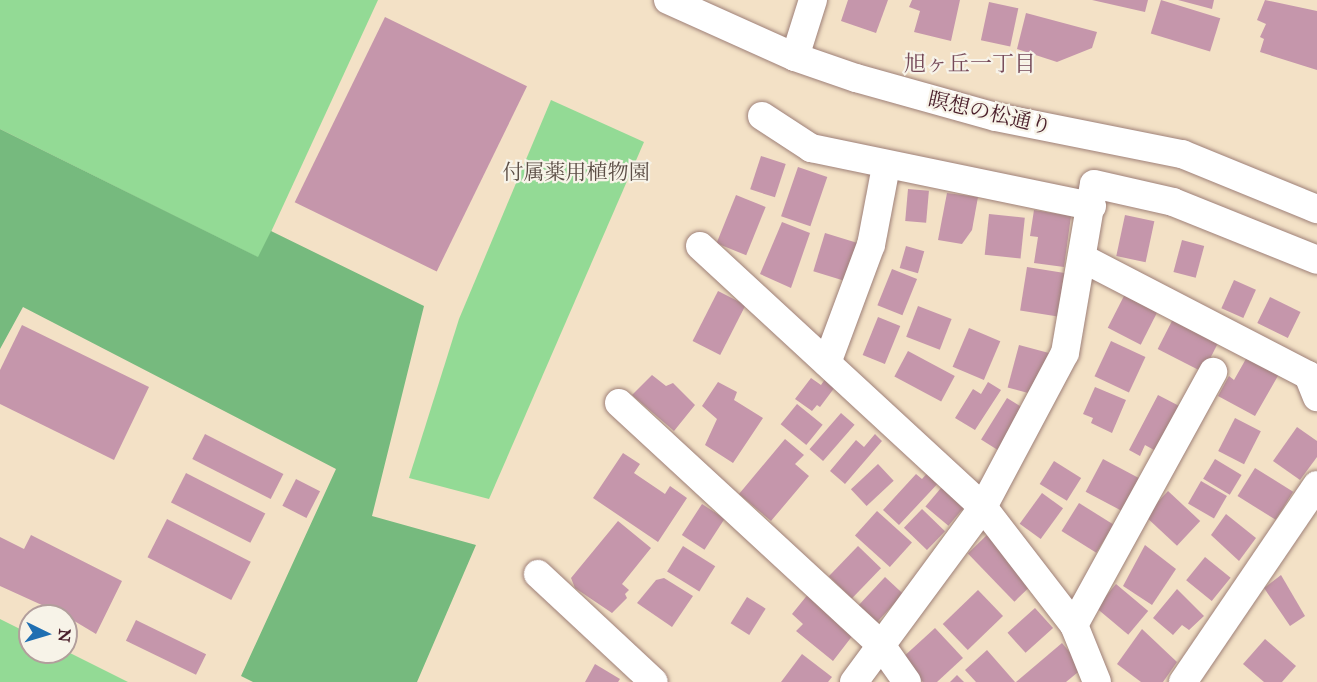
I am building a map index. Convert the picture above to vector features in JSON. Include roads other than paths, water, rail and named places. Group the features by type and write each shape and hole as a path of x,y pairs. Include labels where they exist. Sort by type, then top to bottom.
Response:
{"street":[{"name":"瞑想の松通り","path":"668,0 795,57 918,97 996,117 1182,154 1317,208"},
{"path":"795,57 813,0"},
{"path":"762,116 812,148 886,166 1092,206"},
{"path":"827,363 871,245 886,166"},
{"path":"854,682 983,507 1065,353 1084,259 1094,184 1173,202 1317,260"},
{"path":"700,246 983,507 1074,625 1097,682"},
{"path":"1084,259 1308,375 1317,397"},
{"path":"1074,625 1213,372"},
{"path":"619,403 881,645 907,682"},
{"path":"1183,682 1317,485"},
{"path":"538,574 654,682"}],"district":[{"name":"旭ヶ丘一丁目","path":"970,64"}],"park label":[{"name":"付属薬用植物園","path":"576,172"}]}
